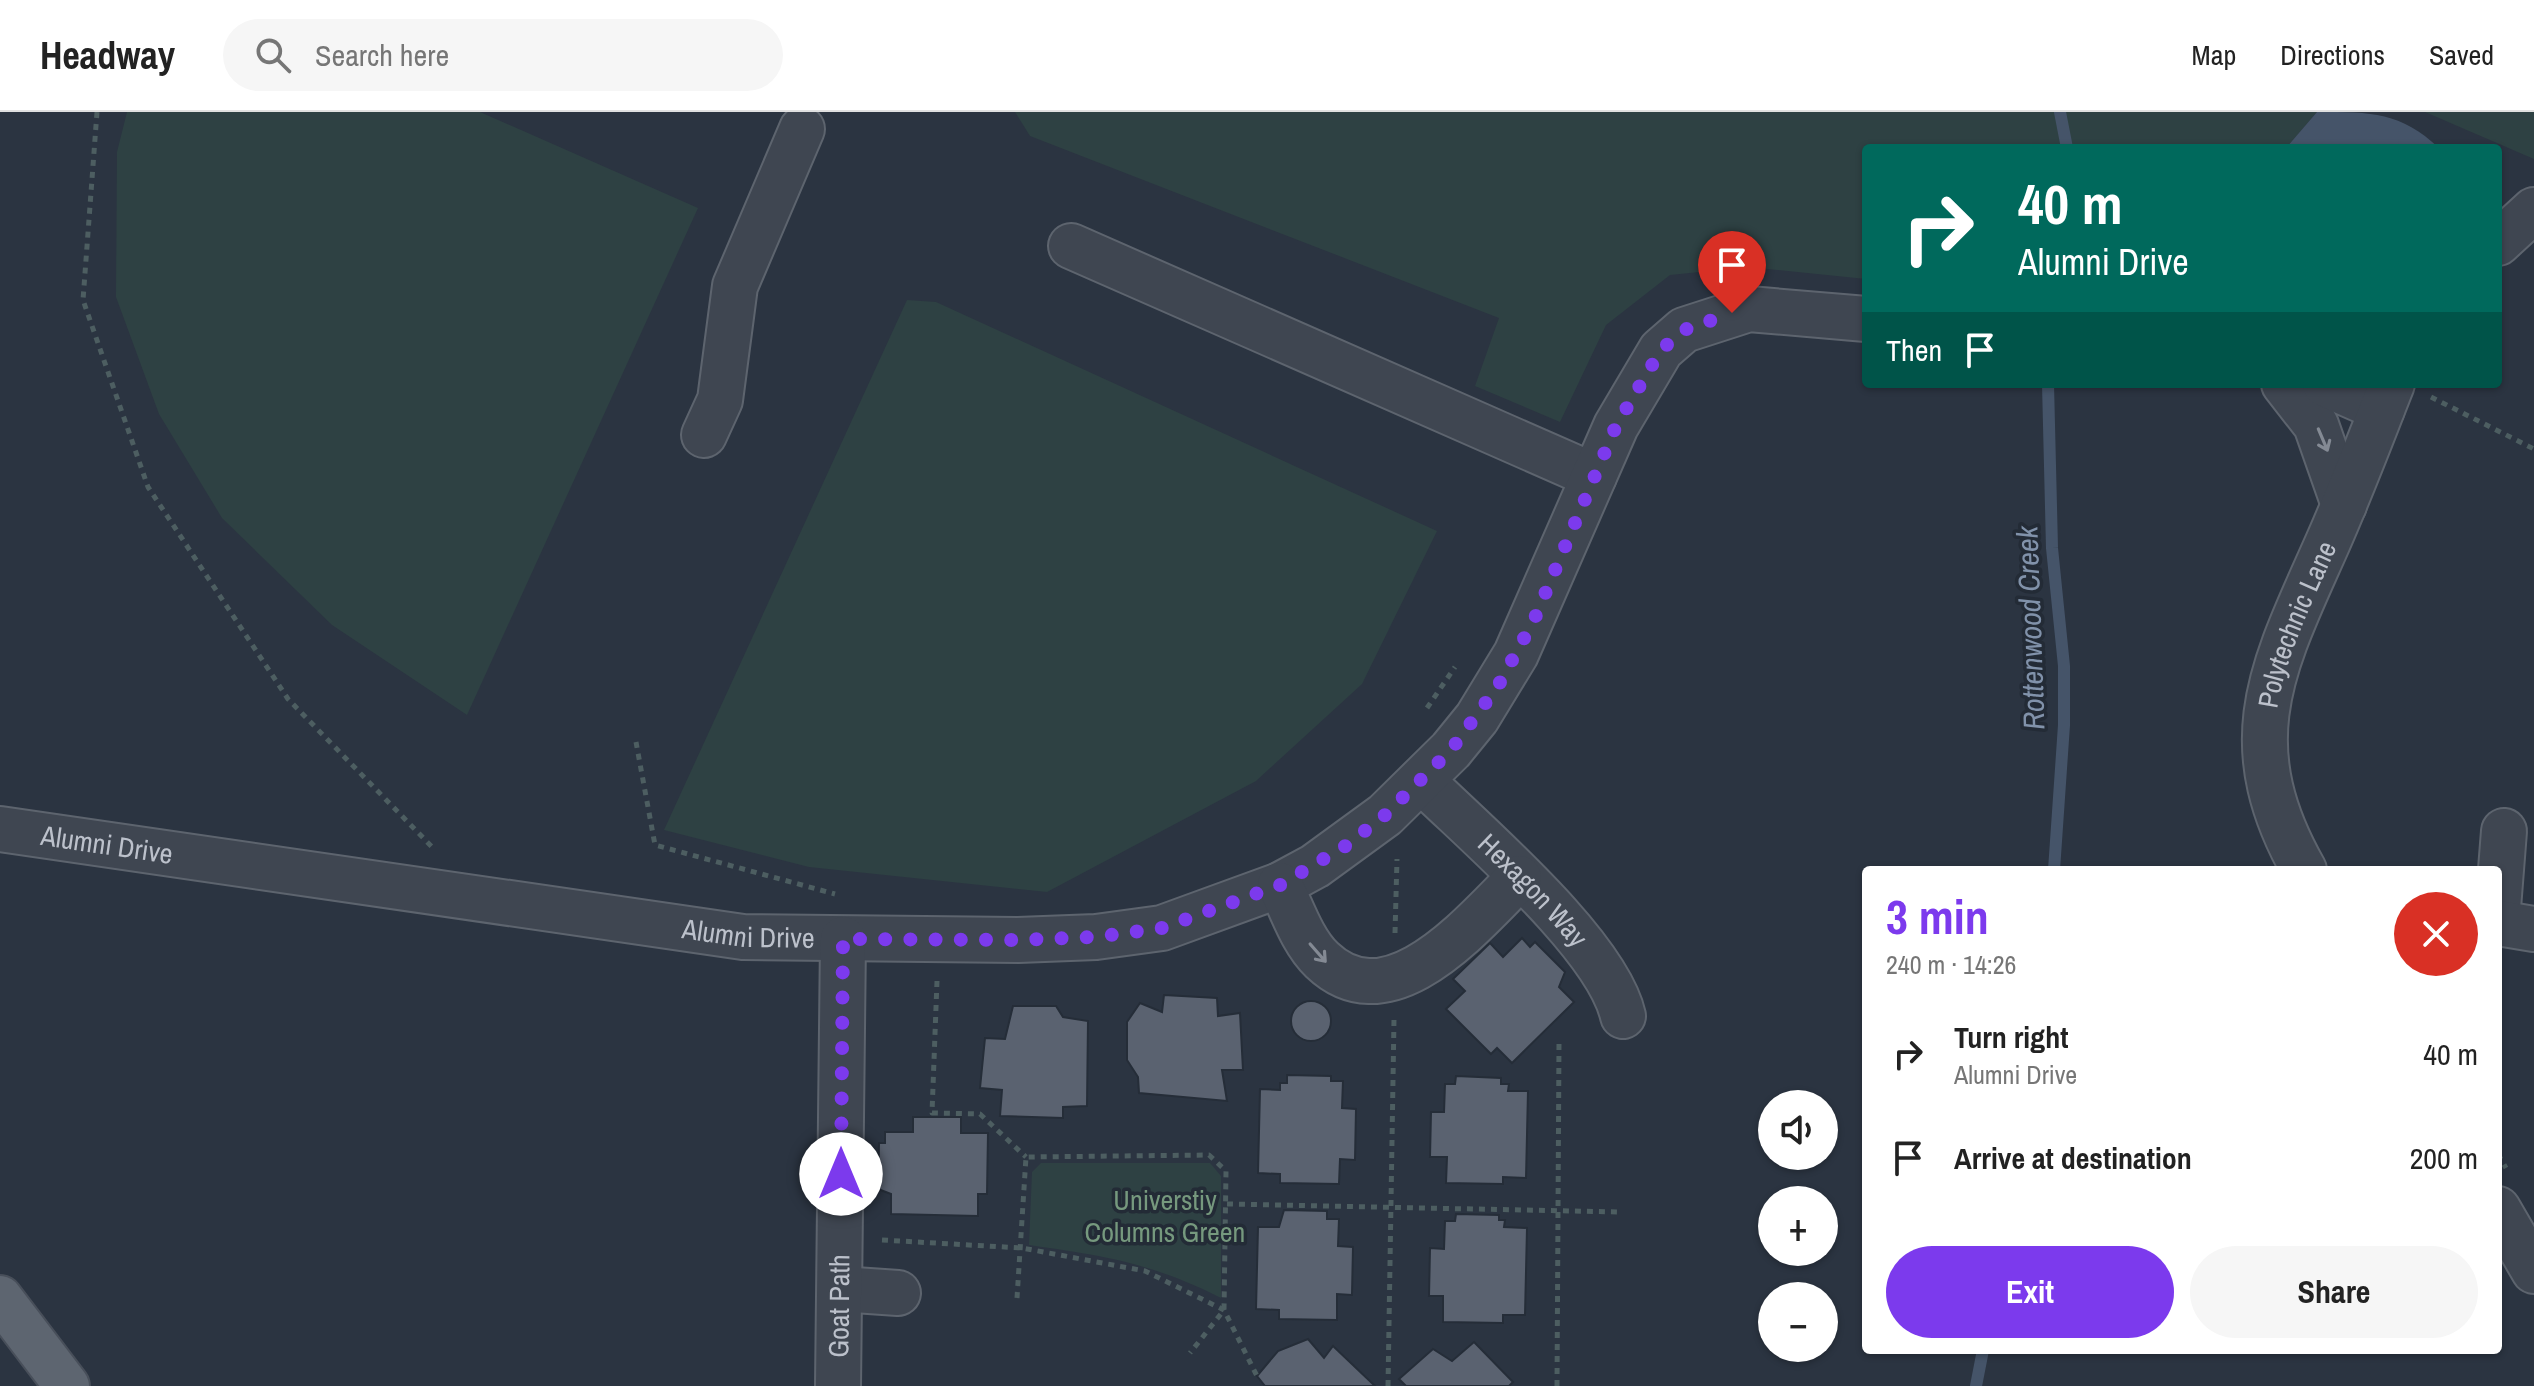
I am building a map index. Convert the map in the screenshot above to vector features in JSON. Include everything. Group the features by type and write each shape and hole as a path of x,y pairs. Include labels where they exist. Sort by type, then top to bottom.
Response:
{"main road":[{"path":"0,1298 67,1386"}],"street":[{"path":"704,435 720,400 735,286 802,129"},
{"path":"2502,239 2534,210"},
{"path":"1071,246 1594,476"},
{"name":"Alumni Drive","path":"0,829 705,933 846,918 940,941 1096,937 1162,928 1280,885 1347,845 1422,781 1477,718 1516,654 1638,383 1661,350 1684,330 1749,309 1862,319"},
{"path":"2287,388 2316,425 2344,505"},
{"path":"2352,388 2398,395"},
{"name":"Polytechnic Lane","path":"2302,866 2274,800 2266,752 2266,699 2281,647 2344,505 2398,395"},
{"name":"Hexagon Way","path":"1422,781 1599,962 1613,985 1623,1016"},
{"path":"2501,866 2504,831"},
{"path":"1280,885 1310,945 1323,961 1360,979 1395,979 1414,972 1437,954 1519,878"},
{"name":"Goat Path","path":"838,1386 846,918"},
{"path":"2502,924 2534,929"},
{"path":"2502,1216 2534,1271"},
{"path":"840,1289 898,1293"}],"path":[{"path":"97,112 83,300 148,487 288,699 440,854"},
{"path":"2398,395 2534,449"},
{"path":"636,742 655,845 846,918"},
{"path":"1385,815 1397,854 1388,1386"},
{"path":"940,941 932,1113 980,1114 1026,1157 1209,1155 1226,1171 1224,1310 1257,1376"},
{"path":"1557,1386 1559,1042"},
{"path":"1017,1298 1026,1157"},
{"path":"1227,1204 1621,1212"},
{"path":"841,1237 1022,1248 1145,1271 1224,1310"},
{"path":"1190,1353 1224,1310"}],"green space":[{"path":"127,112 480,112 698,208 467,715 332,625 222,518 159,414 116,297 117,152"},
{"path":"1015,112 2317,112 2289,144 1862,144 1862,279 1748,267 1670,275 1606,325 1560,422 1475,386 1499,318 1030,136"},
{"path":"2425,112 2534,112 2534,159"},
{"path":"907,300 936,302 1437,531 1362,684 1256,781 1047,892 809,867 664,830"},
{"name":"Universtiy Columns Green","path":"1041,1163 1210,1163 1221,1176 1221,1298 1173,1276 1128,1262 1029,1245 1032,1172"}],"water":[{"path":"2317,112 2384,116 2411,127 2434,144 2289,144"}],"building":[{"path":"1522,938 1530,947 1535,942 1565,972 1559,987 1574,1002 1512,1063 1497,1048 1491,1054 1446,1009 1465,991 1453,979 1490,943 1503,957"},
{"path":"1164,995 1217,998 1218,1016 1240,1013 1243,1070 1222,1070 1227,1101 1139,1093 1138,1077 1127,1060 1127,1022 1140,1003 1162,1012"},
{"path":"1311,1001 1325,1007 1331,1021 1325,1035 1311,1041 1297,1035 1291,1021 1297,1007"},
{"path":"1013,1006 1056,1006 1063,1017 1088,1021 1087,1106 1063,1107 1063,1118 1000,1116 1002,1090 980,1088 985,1038 1005,1039"},
{"path":"1287,1075 1331,1076 1331,1081 1343,1081 1342,1108 1356,1109 1355,1160 1340,1159 1339,1184 1280,1183 1280,1174 1258,1173 1260,1089 1280,1090 1280,1083 1287,1083"},
{"path":"1456,1076 1501,1078 1501,1084 1509,1084 1508,1091 1528,1091 1526,1178 1503,1177 1503,1184 1446,1183 1447,1157 1430,1157 1431,1112 1444,1112 1445,1084 1455,1084"},
{"path":"913,1117 961,1117 961,1133 988,1133 987,1194 978,1194 978,1216 891,1214 891,1194 878,1189 879,1143 885,1143 885,1132 913,1132"},
{"path":"1284,1210 1327,1211 1327,1219 1339,1219 1338,1246 1353,1247 1352,1295 1337,1294 1337,1320 1279,1319 1279,1310 1256,1309 1258,1227 1279,1227"},
{"path":"1456,1214 1499,1215 1499,1220 1505,1220 1504,1227 1527,1228 1525,1315 1503,1315 1503,1323 1443,1322 1443,1296 1429,1296 1430,1248 1444,1249 1445,1221 1455,1221"},
{"path":"1308,1339 1324,1358 1333,1346 1375,1386 1265,1386 1257,1376 1278,1351"},
{"path":"1474,1342 1513,1382 1509,1386 1406,1386 1399,1379 1433,1349 1452,1361"}],"waterway":[{"name":"Rottenwood Creek","path":"2060,112 2066,144"},
{"name":"Rottenwood Creek","path":"2048,388 2052,548 2064,666 2064,725 2054,866"},
{"name":"Rottenwood Creek","path":"1976,1386 1982,1354"}],"route":[{"path":"841,1174 843,939 1018,940 1096,937 1162,928 1280,885 1347,845 1422,781 1477,718 1498,686 1534,620 1616,426 1638,383 1661,350 1684,330 1732,313"}]}
